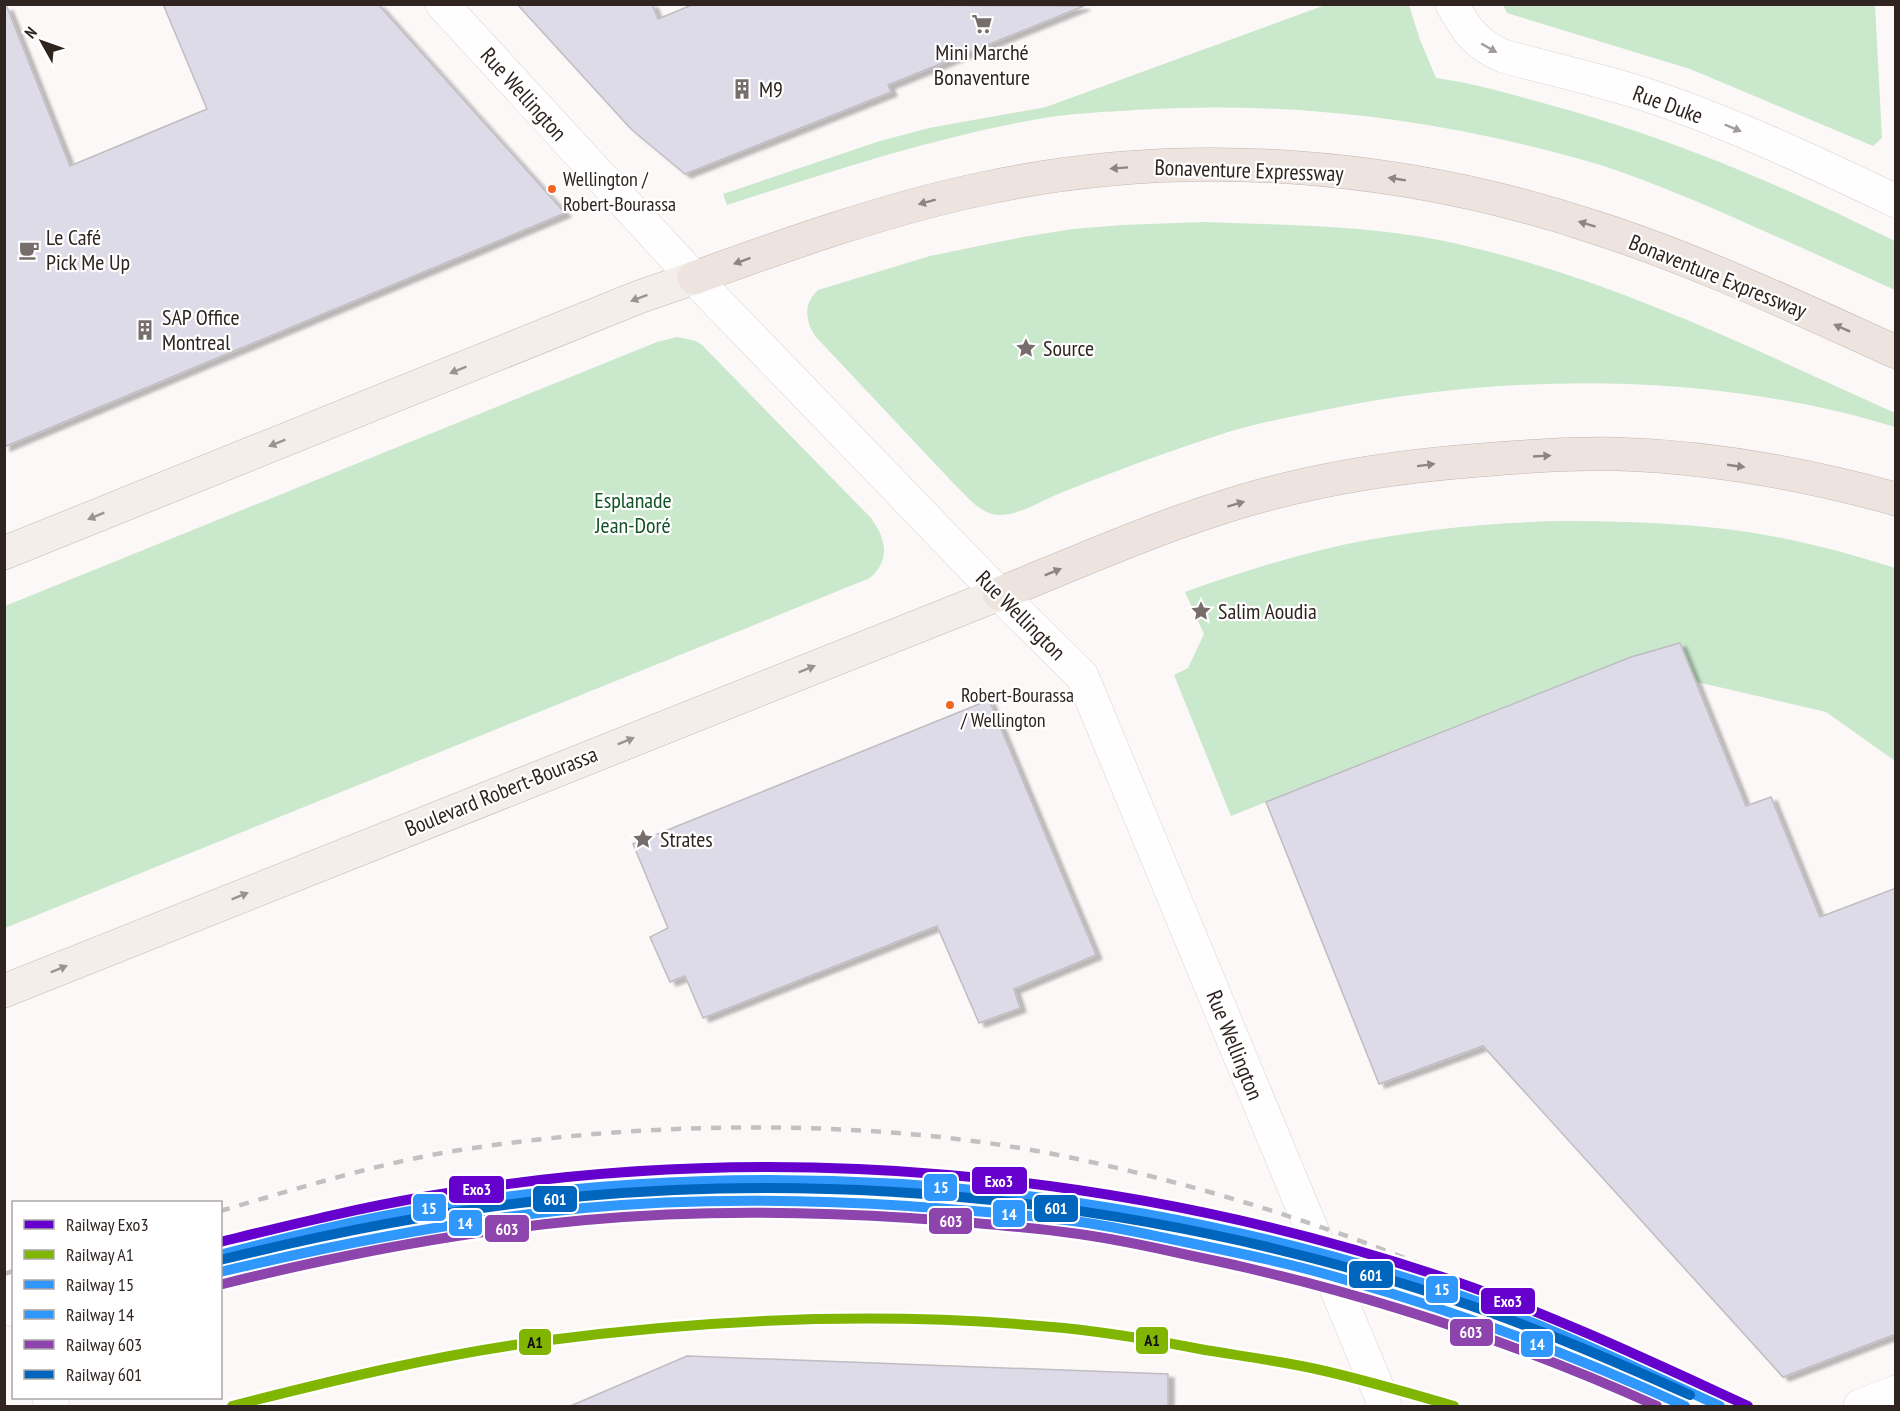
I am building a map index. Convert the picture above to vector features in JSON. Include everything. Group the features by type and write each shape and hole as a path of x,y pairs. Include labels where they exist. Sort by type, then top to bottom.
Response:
{"highway":[{"name":"Bonaventure Expressway","path":"694,278 824,231 883,213 984,188 1091,170 1153,166 1285,166 1346,172 1455,189 1561,216 1642,243 1896,352"},
{"path":"999,594 1203,514 1247,500 1389,469 1436,464 1575,454 1661,457 1784,473 1896,499"}],"main road":[{"path":"4,553 639,297 694,278"},
{"name":"Boulevard Robert-Bourassa","path":"4,991 999,594"}],"street":[{"name":"Rue Wellington","path":"442,4 694,278 999,594 1082,675 1385,1407"},
{"name":"Rue Duke","path":"1452,4 1467,31 1478,42 1503,56 1577,74 1653,97 1805,159 1896,201"},
{"path":"4,1288 12,1306"},
{"path":"1860,1407 1896,1392"}],"green space":[{"path":"1328,4 1409,5 1420,40 1436,78 1476,85 1543,103 1679,146 1810,200 1895,241 1895,290 1712,208 1587,161 1476,134 1363,116 1306,111 1192,108 1055,116 924,145 727,205 723,194 880,141 929,128 1046,107"},
{"path":"1503,5 1875,5 1882,138 1873,146 1690,69 1507,13"},
{"path":"1205,222 1322,226 1381,231 1439,240 1499,254 1615,292 1784,362 1895,413 1895,427 1826,409 1756,396 1685,387 1542,384 1470,388 1329,409 1240,428 1124,468 1023,510 999,515 980,508 955,485 816,337 808,319 810,301 818,290 930,256 1073,229"},
{"name":"Esplanade Jean-Doré","path":"677,337 696,341 702,345 871,518 883,541 884,556 877,571 870,578 5,928 5,606 657,342"},
{"path":"1555,521 1656,523 1762,534 1852,555 1895,568 1895,761 1826,712 1697,682 1680,644 1631,657 1231,816 1174,675 1188,668 1204,634 1185,592 1286,559 1373,539 1451,528"}],"building":[{"name":"SAP Office Montreal","path":"163,4 378,4 565,213 4,447 4,7 7,7 70,166 207,109"},
{"name":"M9","path":"517,4 652,4 658,19 694,4 1084,6 888,85 891,92 685,174 631,129"},
{"path":"1680,643 1746,806 1771,797 1820,917 1896,888 1896,1334 1783,1377 1483,1046 1379,1084 1266,802 1631,657"},
{"path":"989,700 1096,955 1014,989 1020,1008 979,1023 937,926 703,1018 685,976 670,982 650,937 668,928 633,844"},
{"path":"687,1356 1168,1374 1168,1407 568,1407"}],"railway":[{"path":"222,1210 339,1177 429,1155 536,1140 615,1132 695,1128 858,1130 938,1137 1016,1147 1091,1162 1257,1206 1384,1250 1584,1332"},
{"path":"4,1274 12,1272"}],"rail line":[{"name":"Exo3","path":"222,1242 324,1217 429,1196 558,1178 688,1169 818,1168 948,1175 1078,1190 1206,1213 1333,1244 1457,1282 1531,1310 1748,1406"},
{"name":"15","path":"223,1254 407,1211 563,1190 692,1182 820,1181 947,1188 1074,1202 1200,1225 1325,1255 1485,1304 1587,1346 1720,1406"},
{"name":"601","path":"222,1260 311,1239 447,1213 585,1196 694,1189 804,1188 914,1193 1024,1204 1133,1220 1241,1241 1347,1267 1512,1320 1690,1395"},
{"name":"14","path":"222,1272 311,1251 447,1226 538,1213 665,1202 827,1202 1016,1214 1120,1229 1326,1274 1476,1321 1602,1370 1685,1406"},
{"name":"603","path":"223,1284 358,1253 449,1237 494,1230 626,1217 707,1213 788,1213 994,1224 1120,1241 1248,1268 1368,1299 1543,1358 1657,1406"},
{"name":"A1","path":"232,1406 425,1361 542,1341 737,1322 868,1319 999,1323 1064,1328 1153,1340 1316,1369 1454,1406"}],"place":[{"name":"Mini Marché Bonaventure","path":"982,24"},
{"name":"M9","path":"742,89"},
{"name":"Wellington / Robert-Bourassa","path":"552,189"},
{"name":"Le Café Pick Me Up","path":"29,250"},
{"name":"SAP Office Montreal","path":"145,330"},
{"name":"Source","path":"1026,348"},
{"name":"Salim Aoudia","path":"1201,611"},
{"name":"Robert-Bourassa / Wellington","path":"950,705"},
{"name":"Strates","path":"643,839"}]}
